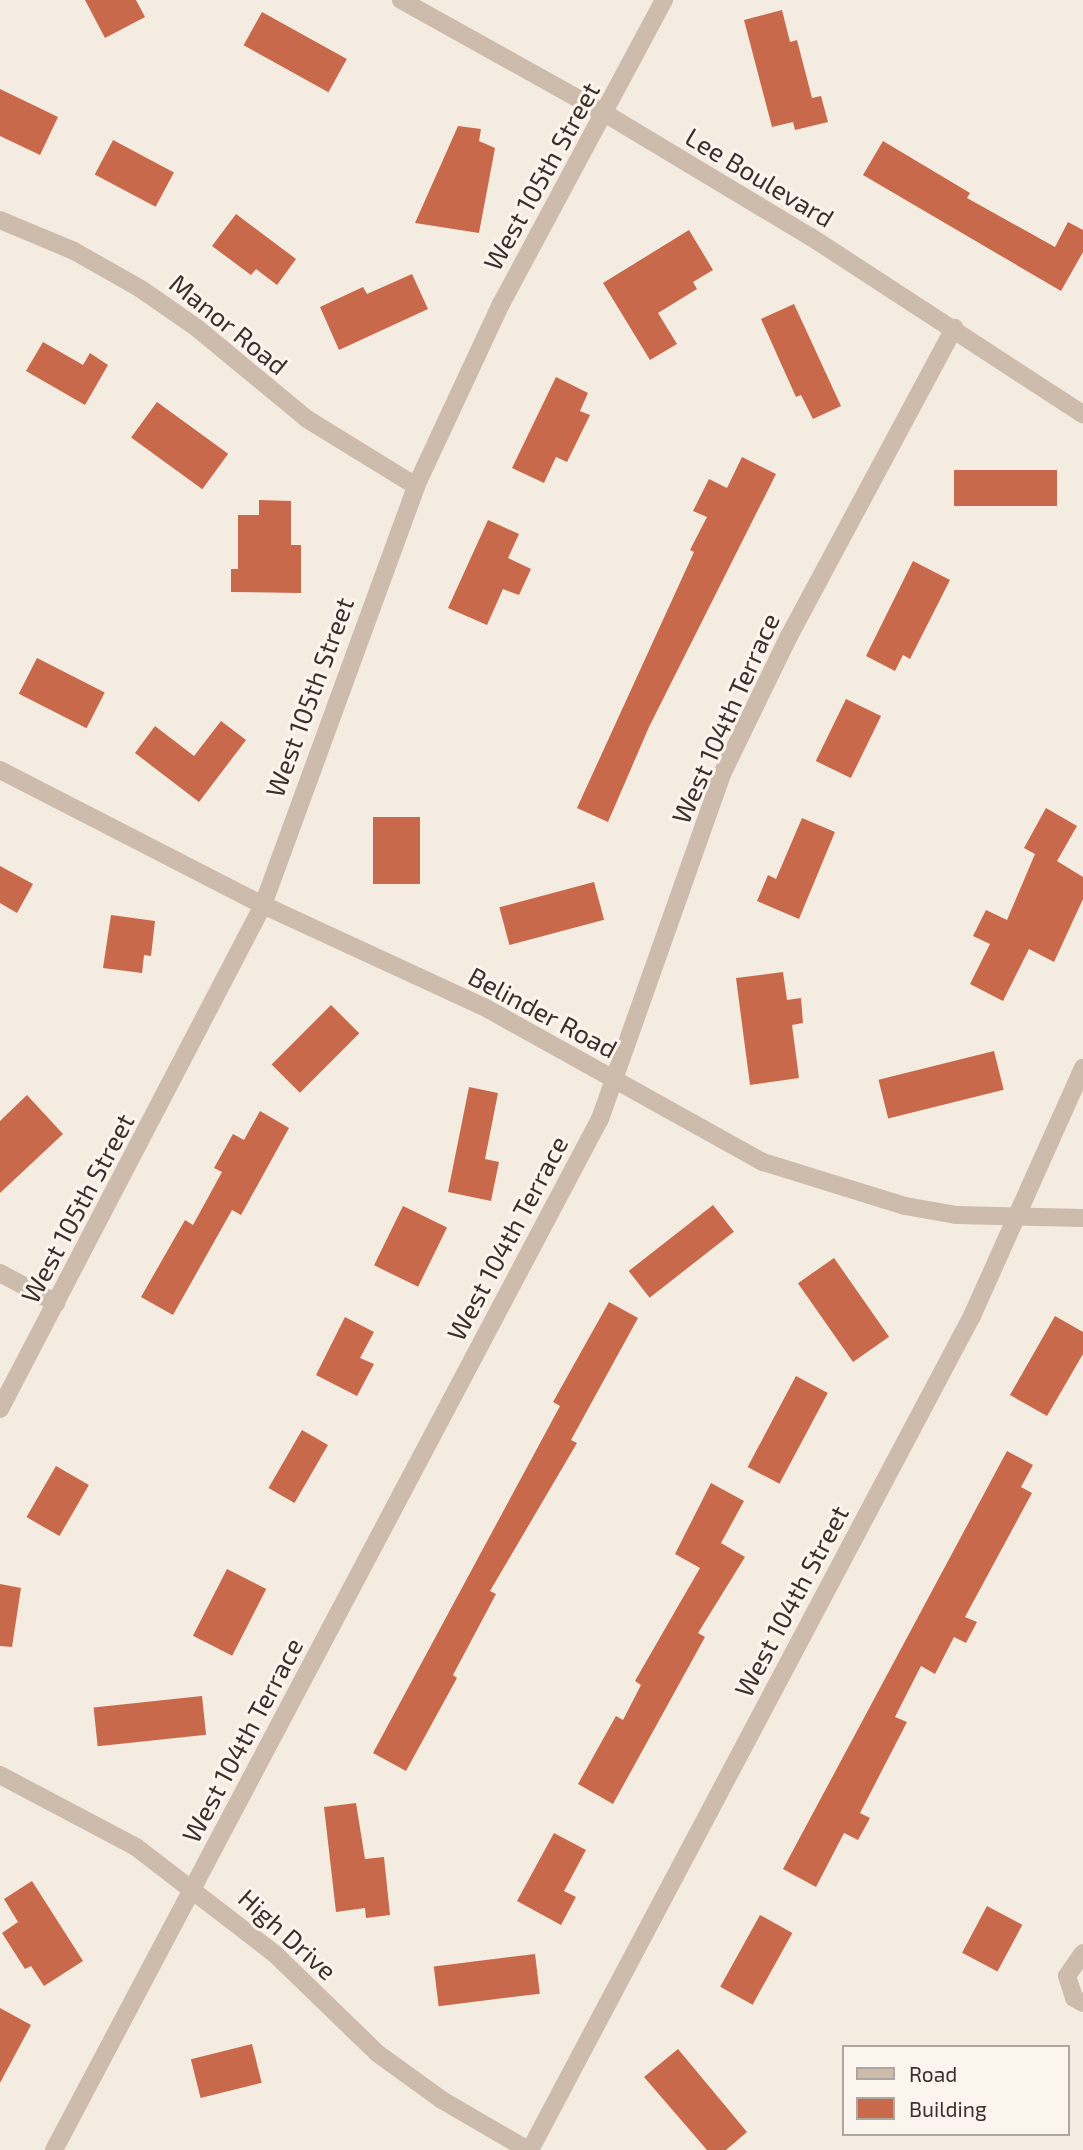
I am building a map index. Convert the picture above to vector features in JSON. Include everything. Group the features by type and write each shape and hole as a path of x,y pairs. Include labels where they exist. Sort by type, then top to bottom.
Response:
{"street":[{"name":"Lee Boulevard","path":"401,0 606,114 954,328 1083,414"},
{"name":"West 105th Street","path":"0,1409 263,905 416,485 501,304 606,114 664,0"},
{"name":"Manor Road","path":"0,220 74,251 141,289 197,328 307,419 416,485"},
{"name":"West 104th Terrace","path":"54,2150 600,1119 723,772 788,638 954,328"},
{"name":"Belinder Road","path":"0,770 263,905 486,1008 711,1136 821,1183 918,1208 1018,1217 1083,1218"},
{"name":"West 104th Street","path":"529,2150 972,1316 1083,1068"},
{"path":"0,1273 56,1303"},
{"name":"High Drive","path":"0,1775 136,1847 194,1888 276,1955 377,2053 442,2100 529,2150"},
{"path":"1083,1953 1067,1976 1074,1998 1083,2003"}],"building":[{"path":"85,0 136,0 145,17 105,38"},
{"path":"782,10 790,42 797,40 812,98 821,96 828,122 795,130 793,122 772,127 744,20"},
{"path":"262,12 347,59 328,92 244,45"},
{"path":"0,89 58,117 40,155 0,136"},
{"path":"458,126 481,129 479,141 495,148 479,233 415,223"},
{"path":"113,140 174,172 156,207 95,174"},
{"path":"883,141 970,193 967,198 1055,247 1068,222 1083,230 1083,252 1061,291 863,175"},
{"path":"236,214 296,259 277,285 256,269 251,275 212,246"},
{"path":"689,230 713,270 693,282 697,289 658,313 677,344 650,360 603,283"},
{"path":"412,274 428,309 339,350 320,307 363,287 367,294"},
{"path":"794,304 841,406 813,419 801,395 796,397 761,319"},
{"path":"43,342 83,365 90,353 108,365 85,405 26,371"},
{"path":"556,377 588,393 580,411 590,415 567,462 556,457 544,483 512,468"},
{"path":"157,402 228,454 202,489 131,438"},
{"path":"742,457 776,474 649,727 608,822 577,808 694,552 690,550 707,517 693,511 709,479 727,488"},
{"path":"954,470 1057,470 1057,506 954,506"},
{"path":"259,500 291,501 291,545 301,545 301,593 231,592 231,569 238,569 238,515 259,515"},
{"path":"488,520 519,534 508,558 531,569 519,595 503,589 487,625 448,608"},
{"path":"913,561 950,580 910,659 903,655 895,671 866,656"},
{"path":"37,658 105,693 87,728 19,694"},
{"path":"846,699 881,716 851,778 816,761"},
{"path":"221,721 246,740 199,802 135,753 155,726 194,756"},
{"path":"1046,808 1077,826 1057,861 1083,877 1083,899 1054,962 1029,949 1003,1001 970,984 990,944 973,936 986,910 1007,920 1035,854 1024,848"},
{"path":"373,817 420,817 420,884 373,884"},
{"path":"802,818 835,832 799,919 757,901 768,875 776,879"},
{"path":"0,866 33,884 17,913 0,903"},
{"path":"594,882 604,920 509,945 499,907"},
{"path":"111,915 155,921 151,956 144,955 142,973 103,968"},
{"path":"783,972 787,1000 801,998 803,1023 792,1025 799,1078 750,1085 736,978"},
{"path":"331,1005 359,1033 300,1093 272,1064"},
{"path":"994,1051 1004,1090 888,1119 879,1080"},
{"path":"469,1087 498,1093 485,1159 499,1162 491,1201 448,1192"},
{"path":"27,1095 63,1134 0,1193 0,1121"},
{"path":"260,1111 289,1128 241,1215 232,1210 173,1315 141,1297 185,1220 193,1225 222,1172 214,1168 233,1134 244,1140"},
{"path":"713,1205 734,1232 650,1298 629,1271"},
{"path":"403,1206 447,1227 418,1287 374,1265"},
{"path":"834,1258 889,1337 853,1362 798,1283"},
{"path":"609,1302 638,1318 571,1440 577,1443 490,1591 496,1594 453,1675 457,1678 406,1771 373,1753 560,1406 553,1402"},
{"path":"1055,1316 1083,1332 1083,1354 1047,1416 1010,1395"},
{"path":"345,1317 374,1332 360,1358 374,1364 357,1396 316,1375"},
{"path":"796,1376 828,1393 779,1484 748,1467"},
{"path":"302,1430 328,1445 294,1503 268,1488"},
{"path":"1007,1451 1033,1465 1021,1487 1032,1493 965,1617 977,1622 966,1643 954,1637 935,1674 921,1666 895,1717 907,1722 860,1813 870,1818 858,1840 844,1833 816,1887 783,1869"},
{"path":"56,1466 89,1485 59,1536 26,1517"},
{"path":"711,1483 744,1501 721,1543 745,1557 698,1633 705,1637 613,1804 578,1784 616,1716 623,1720 641,1685 635,1681 700,1568 675,1554"},
{"path":"227,1569 266,1589 232,1656 193,1636"},
{"path":"0,1584 21,1588 12,1647 0,1646"},
{"path":"202,1696 206,1735 98,1746 94,1707"},
{"path":"356,1803 365,1859 384,1857 390,1915 366,1918 365,1908 336,1912 324,1807"},
{"path":"554,1833 586,1850 564,1891 576,1897 561,1925 517,1901"},
{"path":"32,1881 83,1961 44,1986 31,1966 25,1969 2,1933 18,1922 4,1899"},
{"path":"987,1906 1022,1925 997,1972 962,1953"},
{"path":"760,1915 792,1933 753,2005 720,1987"},
{"path":"535,1954 540,1994 439,2006 434,1966"},
{"path":"0,2008 31,2025 0,2083"},
{"path":"252,2044 262,2083 201,2098 191,2059"},
{"path":"678,2049 747,2132 726,2150 707,2150 644,2077"}]}
